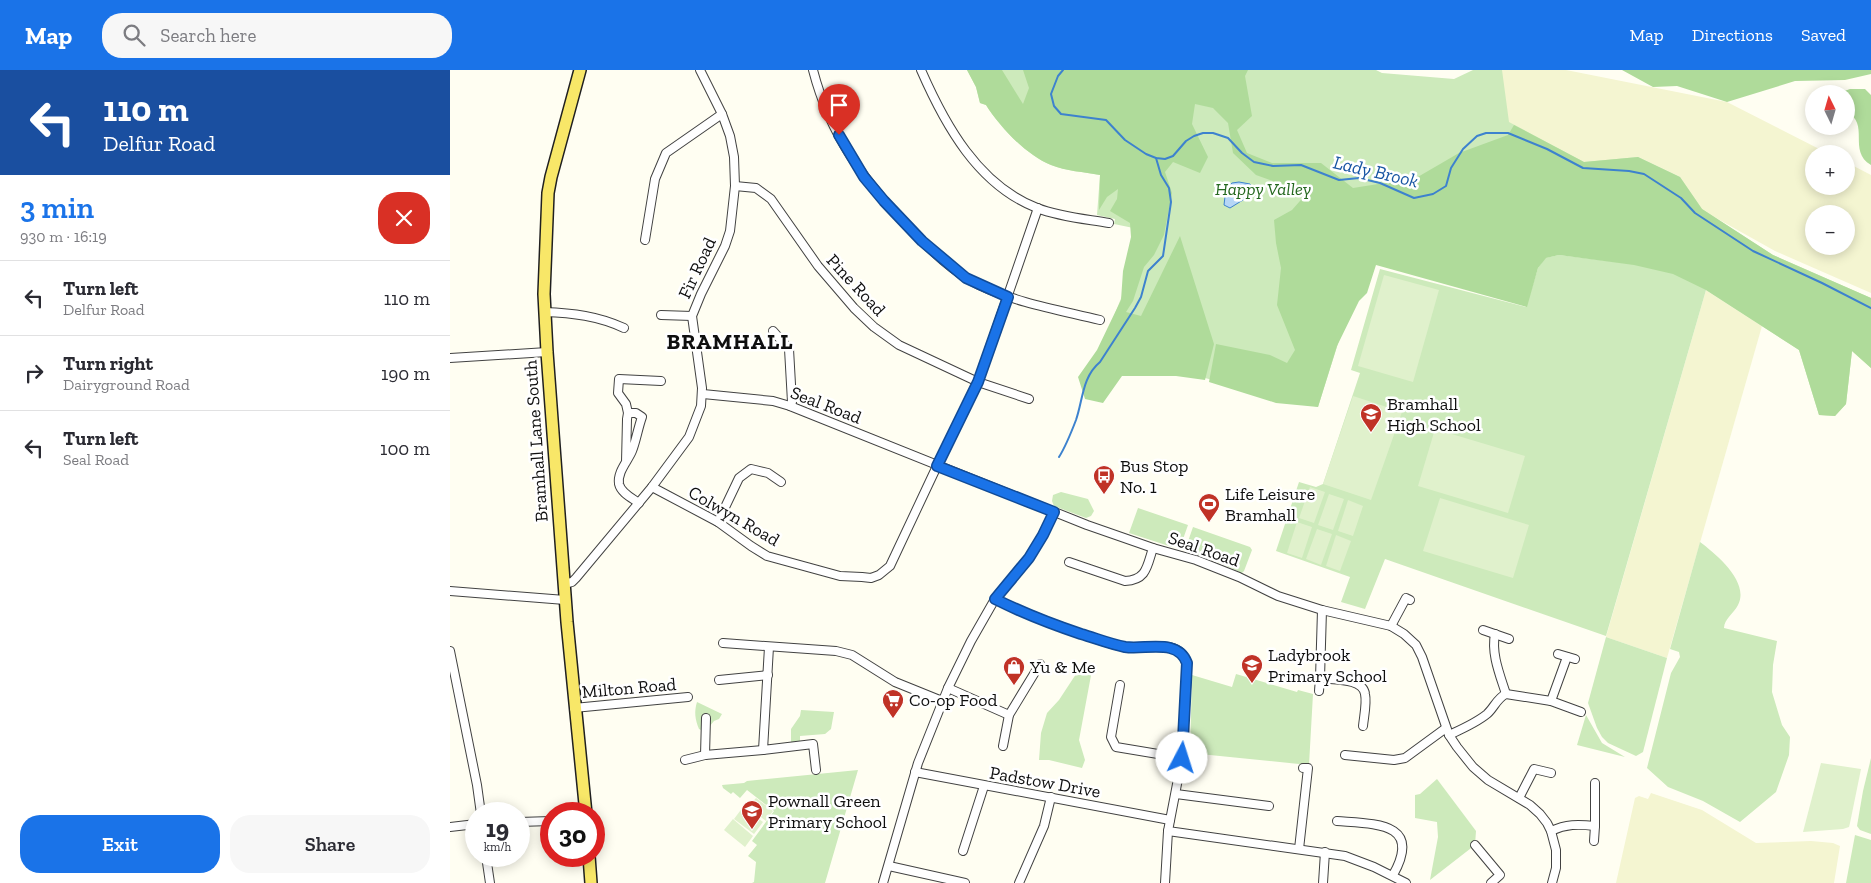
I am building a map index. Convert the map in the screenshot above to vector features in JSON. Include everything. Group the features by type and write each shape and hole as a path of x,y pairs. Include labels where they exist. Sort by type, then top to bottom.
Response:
{"main road":[{"name":"Bramhall Lane South","path":"580,70 548,193 544,312 565,600 585,802"},
{"path":"590,867 591,883"}],"street":[{"name":"Fir Road","path":"564,584 572,582 576,578 652,487 689,437 701,406 703,394 692,316 701,294 726,246 730,231 735,186 733,147 722,114 700,70"},
{"path":"813,70 819,93 831,122 864,177 922,241 955,270 966,278 1008,297 1100,320"},
{"path":"921,70 950,129 975,162 1006,190 1038,208 1109,223"},
{"path":"645,240 655,178 666,153 722,114"},
{"name":"Pine Road","path":"735,186 756,188 771,199 818,266 854,308 874,327 898,345 978,382 1029,399"},
{"name":"Colwyn Road","path":"652,487 718,522 767,556 840,576 867,578 883,572 890,566 978,382 1038,208"},
{"path":"544,312 583,315 606,320 624,328"},
{"path":"661,315 692,316"},
{"path":"773,331 789,349 792,402 790,406"},
{"path":"450,358 547,352"},
{"path":"626,462 628,413 626,404 618,393 618,379 661,381"},
{"name":"Seal Road","path":"703,394 772,401 790,406 1054,512 1153,548 1196,560 1240,577 1278,596 1322,610 1391,626 1416,645 1422,657 1447,731 1473,767 1488,780 1519,798 1540,814 1551,830 1556,850 1556,868 1552,883"},
{"path":"628,413 636,413 642,417 632,451 621,471 619,483 622,490 638,503"},
{"path":"718,522 739,478 751,469 768,473 781,482"},
{"path":"883,883 915,772 942,700 970,641 995,599 1029,558 1054,512"},
{"path":"1070,562 1125,581 1132,581 1144,575 1153,548"},
{"path":"450,590 565,600"},
{"path":"1391,626 1406,598 1410,600"},
{"path":"995,599 1044,622 1113,644 1127,647 1172,648 1180,652 1187,663 1182,758 1168,831 1165,883"},
{"path":"1319,691 1322,610"},
{"path":"1483,630 1509,639"},
{"path":"1495,634 1493,648 1506,694"},
{"path":"723,643 836,651 852,655 895,682 942,700"},
{"path":"763,750 768,647"},
{"path":"450,651 454,685 478,802"},
{"path":"1558,654 1575,659"},
{"path":"1551,701 1567,657"},
{"path":"1004,746 1009,715 1040,664"},
{"path":"720,680 768,675"},
{"path":"1320,678 1355,683 1362,686 1365,694 1363,726"},
{"path":"1120,685 1111,737 1116,747 1182,758"},
{"path":"948,688 1009,715"},
{"path":"1345,755 1394,760 1405,758 1447,731 1480,719 1506,694 1551,701 1581,712"},
{"name":"Milton Road","path":"574,708 688,697"},
{"path":"705,754 706,718"},
{"path":"685,760 705,754 813,744 816,770"},
{"path":"1299,849 1308,768 1303,768"},
{"path":"1519,798 1534,769 1551,773"},
{"name":"Padstow Drive","path":"915,772 1170,820"},
{"path":"1594,841 1595,783"},
{"path":"964,851 984,786"},
{"path":"1176,794 1266,806 1265,795"},
{"path":"1019,883 1044,826 1051,797"},
{"path":"1337,821 1378,825 1398,834 1402,840 1403,849 1401,860 1392,875"},
{"path":"1551,830 1576,824 1595,826"},
{"path":"450,827 465,825"},
{"path":"1168,831 1345,856 1392,875 1406,883"},
{"path":"1475,845 1500,875 1491,883"},
{"path":"1323,883 1326,852"},
{"path":"889,866 965,883"},
{"path":"488,867 490,883"}],"green space":[{"path":"967,70 1376,70 1382,73 1454,79 1473,70 1502,70 1509,122 1584,162 1638,157 1680,177 1702,209 1773,255 1871,298 1871,368 1852,351 1846,404 1835,416 1819,415 1799,350 1706,290 1606,636 1385,559 1365,609 1341,602 1350,577 1276,551 1299,482 1316,487 1323,484 1360,373 1351,370 1380,269 1526,307 1538,268 1545,258 1559,255 1625,263 1539,245 1371,239 1318,407 1100,351 1148,231 1114,224 1115,219 1097,215 1100,175 1051,165 1032,154 1014,140 986,105 980,103 976,87"},
{"name":"Happy Valley","path":"967,70 1002,70 1023,104 1029,88 1023,70 1248,70 1245,76 1252,116 1237,130 1247,153 1272,163 1321,163 1353,188 1416,178 1459,153 1508,135 1514,125 1584,162 1638,157 1680,177 1702,209 1773,255 1871,298 1871,368 1852,351 1846,404 1835,416 1819,415 1799,350 1706,290 1673,274 1634,265 1559,255 1546,258 1538,268 1527,307 1376,265 1367,293 1359,301 1337,346 1318,407 1276,403 1209,382 1216,344 1270,355 1287,363 1295,350 1277,305 1281,268 1274,220 1292,210 1307,193 1256,175 1233,153 1228,123 1213,108 1195,104 1192,124 1208,157 1200,173 1173,162 1165,172 1172,193 1164,235 1154,255 1144,267 1133,301 1126,312 1141,316 1180,236 1214,344 1205,380 1176,376 1122,376 1103,403 1085,399 1078,377 1097,350 1121,300 1123,271 1131,237 1130,223 1110,211 1117,199 1118,189 1107,197 1099,210 1100,175 1051,165 1032,154 1014,140 986,105 980,103 976,87"},
{"path":"1501,70 1566,70 1727,102 1811,145 1805,145 1805,195 1855,195 1855,167 1871,175 1871,293 1775,251 1700,209 1680,177 1638,157 1582,164 1506,121"},
{"path":"1622,70 1871,70 1871,74 1845,80 1795,81 1727,102 1677,86 1653,87"},
{"path":"1855,89 1865,89 1871,95 1871,165 1860,152 1857,123 1855,120"},
{"path":"1384,275 1439,290 1413,382 1358,366"},
{"path":"1706,290 1762,326 1667,658 1606,637"},
{"path":"1353,396 1402,412 1371,500 1323,484"},
{"path":"1435,429 1525,456 1508,513 1418,486"},
{"path":"1310,487 1325,492 1314,523 1299,518"},
{"path":"1061,492 1088,499 1094,511 1091,516 1086,518 1054,506 1052,501 1053,495"},
{"path":"1329,494 1344,499 1333,530 1318,525"},
{"path":"1440,498 1529,525 1513,578 1423,551"},
{"path":"1348,500 1363,506 1353,536 1338,531"},
{"path":"1138,508 1188,525 1182,542 1174,539 1172,547 1129,533"},
{"path":"1297,522 1312,527 1302,558 1287,553"},
{"path":"1193,527 1250,547 1252,550 1244,571 1242,573 1185,550"},
{"path":"1317,529 1332,534 1321,565 1306,559"},
{"path":"1336,535 1351,541 1340,571 1326,566"},
{"path":"1700,542 1730,569 1739,587 1738,605 1724,625 1724,628 1777,641 1773,665 1772,692 1782,725 1790,737 1789,755 1776,792 1740,822 1703,801 1668,787 1647,768 1671,673 1680,657 1679,652 1670,649"},
{"path":"1606,637 1667,658 1643,752 1636,756 1608,743 1602,737 1588,703"},
{"path":"1080,668 1092,670 1079,740 1085,760 1082,768 1049,760 1039,760 1041,733 1047,713 1059,700"},
{"path":"1236,674 1297,692 1298,690 1313,694 1309,765 1190,753 1192,675 1232,687"},
{"path":"697,702 722,714 705,732 699,729 697,722 695,712"},
{"path":"801,710 834,712 831,729 825,734 800,736 800,746 791,747 791,729 800,716"},
{"path":"1586,715 1602,743 1625,757 1577,745"},
{"path":"1871,758 1871,834 1860,830 1857,826"},
{"path":"1821,763 1861,769 1849,827 1803,832"},
{"path":"858,770 825,883 752,883 754,882 756,862 748,856 757,845 752,841 774,811 747,790 740,798 733,792 731,794 722,785"},
{"path":"1437,779 1476,831 1475,845 1430,880 1438,837 1437,822 1415,818 1415,795 1420,794"},
{"path":"1651,793 1702,810 1756,843 1811,841 1833,843 1840,846 1834,883 1616,883 1635,798 1639,796 1648,799"},
{"path":"756,798 773,811 766,821 748,807"},
{"path":"743,807 763,822 754,834 734,819"},
{"path":"733,819 753,836 745,847 724,830"},
{"path":"1855,835 1871,840 1871,883 1846,883"}],"water":[{"path":"1232,183 1250,184 1252,188 1251,195 1230,208 1224,205 1226,188"}],"waterway":[{"name":"Lady Brook","path":"1063,70 1058,76 1051,94 1054,106 1061,114 1106,120 1125,140 1146,154 1156,158 1165,159 1173,156 1186,141 1194,136 1203,133 1213,133 1228,138 1242,153 1254,162 1273,166 1301,165 1339,180 1359,178 1380,183 1414,198 1433,194 1446,186 1451,168 1463,149 1477,136 1486,133 1508,133 1547,149 1583,168 1629,171 1644,174 1681,198 1695,213 1753,251 1871,308"},
{"path":"1059,457 1076,420 1086,382 1135,308 1141,297 1148,271 1163,256 1171,202 1169,188 1161,175 1156,158"}],"place":[{"name":"Bramhall High School","path":"1371,433"},
{"name":"Bus Stop No. 1","path":"1104,495"},
{"name":"Life Leisure Bramhall","path":"1209,523"},
{"name":"Ladybrook Primary School","path":"1252,684"},
{"name":"Yu & Me","path":"1014,686"},
{"name":"Co-op Food","path":"893,719"},
{"name":"Pownall Green Primary School","path":"752,830"}],"district":[{"name":"BRAMHALL","path":"730,341"}],"route":[{"path":"839,135 864,177 922,241 966,278 1008,297 978,382 937,466 1054,512 1029,558 995,599 1044,622 1113,644 1127,647 1172,648 1180,652 1185,657 1187,663 1182,758"}]}
